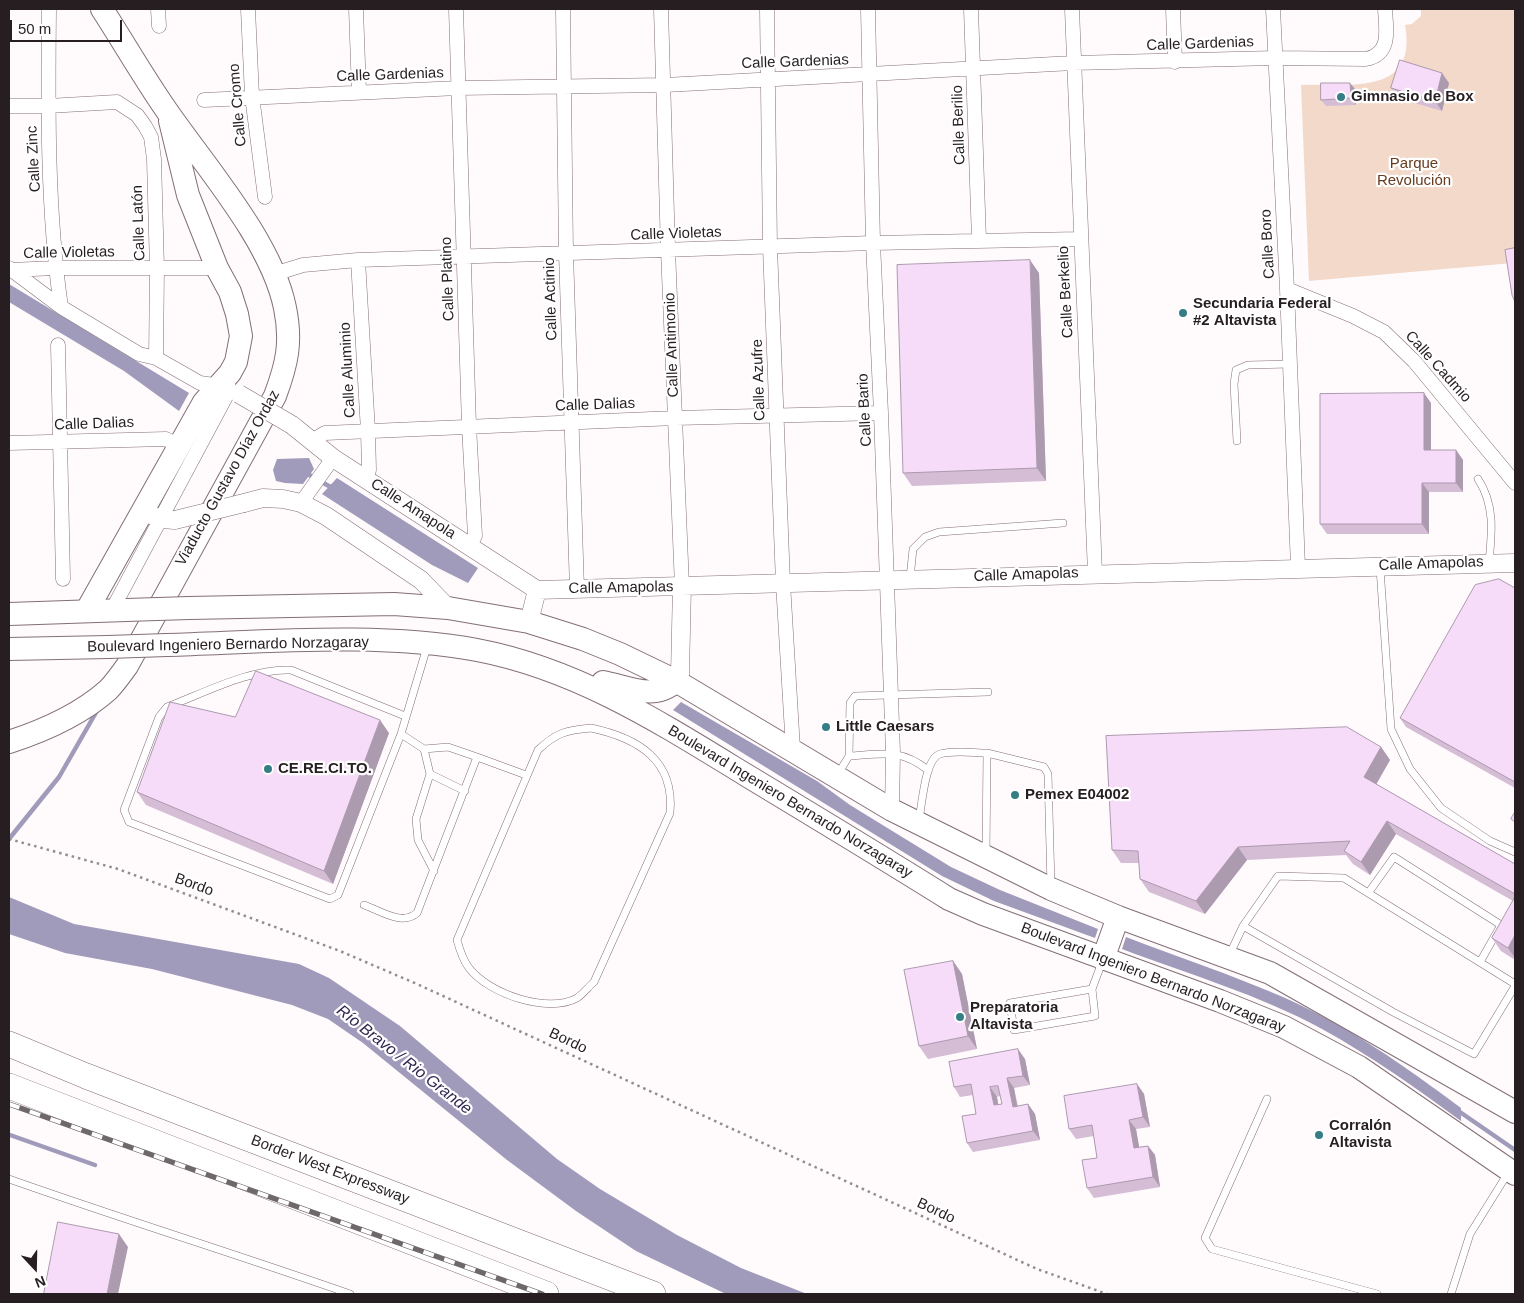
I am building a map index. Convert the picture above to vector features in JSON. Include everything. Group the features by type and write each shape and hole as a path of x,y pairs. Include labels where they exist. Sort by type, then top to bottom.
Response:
{"highway":[{"name":"Border West Expressway","path":"9,1044 86,1076 653,1294"},
{"path":"9,1086 546,1294"}],"main road":[{"name":"Viaducto Gustavo Díaz Ordaz","path":"9,742 48,727 80,710 108,689 127,666 275,396 284,372 289,346 285,306 274,274 256,240 218,180 167,110 102,9"},
{"name":"Viaducto Gustavo Díaz Ordaz","path":"87,610 159,517 179,446 204,402 230,390 241,336 230,292 217,268 188,195 167,110"},
{"name":"Boulevard Ingeniero Bernardo Norzagaray","path":"9,614 87,610 394,604 448,608 529,622 620,654 676,681 892,810 1051,889 1110,939 1220,1001 1284,1027 1358,1067 1513,1172"},
{"name":"Boulevard Ingeniero Bernardo Norzagaray","path":"9,650 322,640 428,644 478,650 513,659 585,684 646,714 950,899 982,914 1110,939 1229,957 1270,973 1515,1112"},
{"path":"585,684 601,682 654,692 667,690 676,681"}],"street":[{"name":"Calle Zinc","path":"49,9 48,106 55,268 61,307"},
{"path":"158,9 159,26"},
{"name":"Calle Cromo","path":"248,9 252,96 265,197"},
{"path":"356,9 359,92"},
{"name":"Calle Platino","path":"456,9 469,426 475,536 469,547"},
{"name":"Calle Actinio","path":"563,9 566,254 577,589"},
{"name":"Calle Antimonio","path":"661,9 665,85 668,250 682,586 680,674 676,681"},
{"name":"Calle Azufre","path":"767,9 770,247 783,583 792,749"},
{"name":"Calle Bario","path":"868,9 871,75 873,243 893,753 892,810"},
{"name":"Calle Berilio","path":"971,9 978,240"},
{"name":"Calle Berkelio","path":"1072,9 1095,573"},
{"path":"1172,9 1175,62"},
{"name":"Calle Boro","path":"1273,9 1298,567"},
{"name":"Calle Gardenias","path":"204,100 252,96 458,88 665,85 769,78 871,75 1073,64 1275,58 1366,59 1373,58 1384,48 1387,40 1385,9"},
{"name":"Calle Latón","path":"48,106 117,102 137,115 151,137 154,158 157,269 156,358"},
{"path":"9,106 48,106"},
{"name":"Calle Violetas","path":"274,274 303,265 358,260 873,243 1080,239"},
{"name":"Calle Aluminio","path":"358,260 368,431 369,470 366,479"},
{"name":"Calle Violetas","path":"10,269 217,268"},
{"path":"10,269 61,307 139,354 156,358 200,383 230,390 159,517 119,610"},
{"name":"Calle Cadmio","path":"1287,289 1353,316 1384,332 1414,360 1515,483"},
{"path":"58,345 63,579"},
{"name":"Calle Amapola","path":"230,390 292,425 312,441 329,464 366,479 537,590"},
{"name":"Calle Dalias","path":"312,441 325,433 675,418 881,413"},
{"name":"Calle Dalias","path":"9,443 166,439 179,446"},
{"path":"305,497 329,464"},
{"path":"159,517 244,503 263,498 305,497 326,516 421,580 448,608"},
{"name":"Calle Amapolas","path":"537,590 1298,567 1515,563"},
{"path":"529,622 537,590"}],"lane":[{"path":"1237,441 1234,384 1236,370 1248,365 1290,364"},
{"path":"1478,479 1485,490 1491,515 1489,562"},
{"path":"910,578 913,549 925,537 932,534 1063,523"},
{"path":"1380,565 1391,730 1410,769 1441,808 1490,840 1515,852"},
{"path":"405,716 291,670 275,669 253,673 167,707 159,717 124,810 126,817 128,822 330,899 334,898 401,734 428,644"},
{"path":"837,776 849,756 850,703 855,696 988,692"},
{"path":"591,728 608,732 634,743 655,760 665,772 672,794 670,813 594,982 578,998 555,1004 532,1002 490,987 470,970 462,957 457,940 526,775 538,750 550,739 567,730 591,728"},
{"path":"401,734 424,749 448,747 526,775"},
{"path":"424,749 430,774 416,819 418,840 434,870"},
{"path":"849,756 893,753 913,758 928,770"},
{"path":"986,857 987,753"},
{"path":"918,824 928,770 933,759 941,754 987,753 1044,767 1048,774 1051,889"},
{"path":"364,905 403,920 412,918 417,913 477,757"},
{"path":"430,774 465,791"},
{"path":"1369,892 1394,857 1501,925 1480,962"},
{"path":"1229,957 1243,926 1278,876 1344,878 1515,985 1474,1054 1393,1012 1243,926"},
{"path":"1092,989 1010,1002 1014,1030 1095,1016 1092,989 1110,939"},
{"path":"1267,1100 1206,1238 1212,1249 1377,1294"},
{"path":"1451,1294 1470,1234 1513,1172"},
{"path":"9,1179 98,1211 221,1249 350,1294"}],"path":[{"name":"Bordo","path":"9,838 118,869 340,951 417,984 1037,1269 1107,1294"}],"green space":[{"name":"Parque Revolución","path":"1421,9 1515,9 1515,273 1513,263 1309,281 1301,85 1358,84 1376,81 1390,75 1401,64 1406,48 1405,25 1412,24 1421,16"}],"water":[{"path":"9,284 189,393 179,411 124,371 9,302"},
{"path":"309,458 314,469 303,484 276,481 273,470 277,459"},
{"path":"337,478 478,568 468,583 432,565 322,494"},
{"path":"681,702 817,781 850,805 951,867 1000,890 1098,929 1095,938 994,901 942,876 673,710"},
{"name":"Río Bravo / Rio Grande","path":"9,897 74,924 299,964 329,978 400,1026 557,1159 600,1189 677,1235 741,1268 807,1294 726,1294 636,1251 576,1211 507,1160 363,1043 328,1019 292,1005 152,969 65,953 9,934"},
{"path":"1126,937 1264,989 1330,1020 1397,1062 1461,1108 1461,1121 1393,1073 1322,1029 1249,995 1122,949"}],"building":[{"path":"1400,60 1442,73 1435,101 1391,88"},
{"path":"1321,83 1350,83 1351,98 1321,100"},
{"path":"1515,248 1515,302 1512,295 1505,250"},
{"path":"1030,260 1037,468 903,473 897,265"},
{"path":"1424,393 1424,450 1456,450 1456,483 1422,483 1422,524 1320,524 1320,394"},
{"path":"1499,579 1515,588 1515,782 1400,718 1475,585"},
{"name":"CE.RE.CI.TO.","path":"256,671 380,720 324,871 137,792 170,702 235,717"},
{"path":"1347,727 1381,747 1364,777 1515,864 1515,894 1387,821 1361,862 1344,851 1350,841 1238,847 1196,901 1140,879 1138,851 1112,850 1106,736"},
{"path":"1515,812 1515,822 1511,819"},
{"path":"1515,897 1515,935 1508,948 1492,938"},
{"path":"953,961 968,1036 919,1046 904,970"},
{"path":"1018,1049 1023,1076 1007,1078 1013,1107 1028,1104 1033,1131 967,1143 962,1116 976,1114 971,1084 954,1087 949,1062","holes":["998,1086 1002,1104 994,1105 990,1087"]},
{"path":"1137,1084 1143,1117 1129,1120 1134,1148 1148,1146 1153,1177 1087,1188 1082,1160 1097,1158 1092,1125 1069,1129 1064,1096"},
{"path":"58,1222 119,1234 107,1294 44,1294"}],"waterway":[{"path":"306,473 334,489"},
{"path":"9,839 59,777 98,709"},
{"path":"1457,1110 1515,1150"},
{"path":"10,1135 95,1165"}],"railway":[{"path":"9,1104 542,1294"}],"place":[{"name":"Gimnasio de Box","path":"1341,97"},
{"name":"Secundaria Federal #2 Altavista","path":"1183,313"},
{"name":"Little Caesars","path":"826,727"},
{"name":"CE.RE.CI.TO.","path":"268,769"},
{"name":"Pemex E04002","path":"1015,795"},
{"name":"Preparatoria Altavista","path":"960,1017"},
{"name":"Corralón Altavista","path":"1319,1135"}]}
